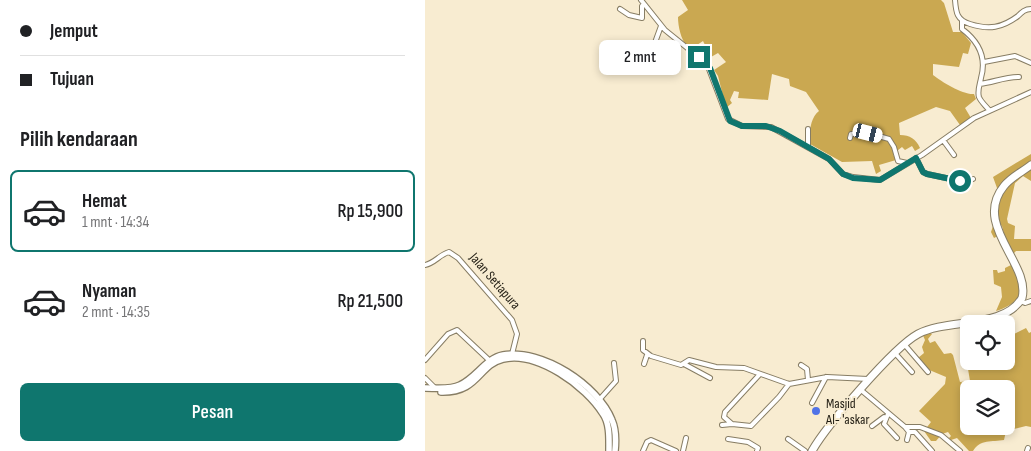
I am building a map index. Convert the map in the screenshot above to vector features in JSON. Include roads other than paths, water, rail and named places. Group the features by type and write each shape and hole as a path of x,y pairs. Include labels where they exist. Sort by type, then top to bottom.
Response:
{"highway":[{"path":"812,451 824,432 894,352 904,344 920,333 937,327 999,316 1013,309 1020,301 1025,291 1026,279 1022,268 1002,233 996,207 1003,187 1031,166"}],"street":[{"path":"955,0 957,15 961,21 962,29 977,43 984,62 979,97 989,110"},
{"path":"620,9 629,15 642,18 643,2"},
{"path":"643,2 661,26 707,64 728,119 742,126 771,127 834,162 843,174 853,178 880,180 989,110 1031,92"},
{"path":"961,21 982,27 997,27 1025,9 1031,9"},
{"path":"653,48 661,26"},
{"path":"984,62 1015,56 1031,63"},
{"path":"980,84 996,82 1005,77 1019,77"},
{"path":"808,129 808,147"},
{"path":"850,138 851,134 857,132 889,138 894,147 895,158 908,163"},
{"path":"943,140 954,155"},
{"path":"916,158 923,172 927,174 965,182 973,179"},
{"name":"Jalan Setiapura","path":"425,265 434,263 441,256 449,252 458,258 512,320 517,334 511,356"},
{"path":"1020,301 1025,303 1031,301"},
{"path":"425,360 448,334 457,330 490,361"},
{"path":"643,341 643,350 647,355 684,364 710,378"},
{"path":"904,344 928,372"},
{"path":"894,352 912,372"},
{"path":"436,389 458,386 476,375 497,356 533,355 548,361 579,382 599,400 613,423 615,451"},
{"path":"644,364 647,355"},
{"path":"425,388 459,391 467,387 491,365 511,356 548,366 583,392 603,413 606,420 609,451"},
{"path":"684,364 689,360 716,367 744,368 789,384 803,383 808,380 826,377 870,380"},
{"path":"599,400 616,381 614,363"},
{"path":"801,365 807,369 808,380"},
{"path":"732,424 724,417 725,412 760,374"},
{"path":"812,403 826,377"},
{"path":"425,378 436,389"},
{"path":"722,426 732,424 751,426 789,384"},
{"path":"861,390 909,432"},
{"path":"872,426 888,414"},
{"path":"888,414 884,424 897,438"},
{"path":"905,427 921,427 941,434 959,451"},
{"path":"907,440 909,432"},
{"path":"909,432 915,432 932,451"},
{"path":"683,451 686,438"},
{"path":"728,438 748,442 759,450"},
{"path":"788,439 805,451"},
{"path":"643,451 647,442 651,440 676,451"}],"place":[{"name":"Masjid Al- 'askar","path":"816,411"}]}
